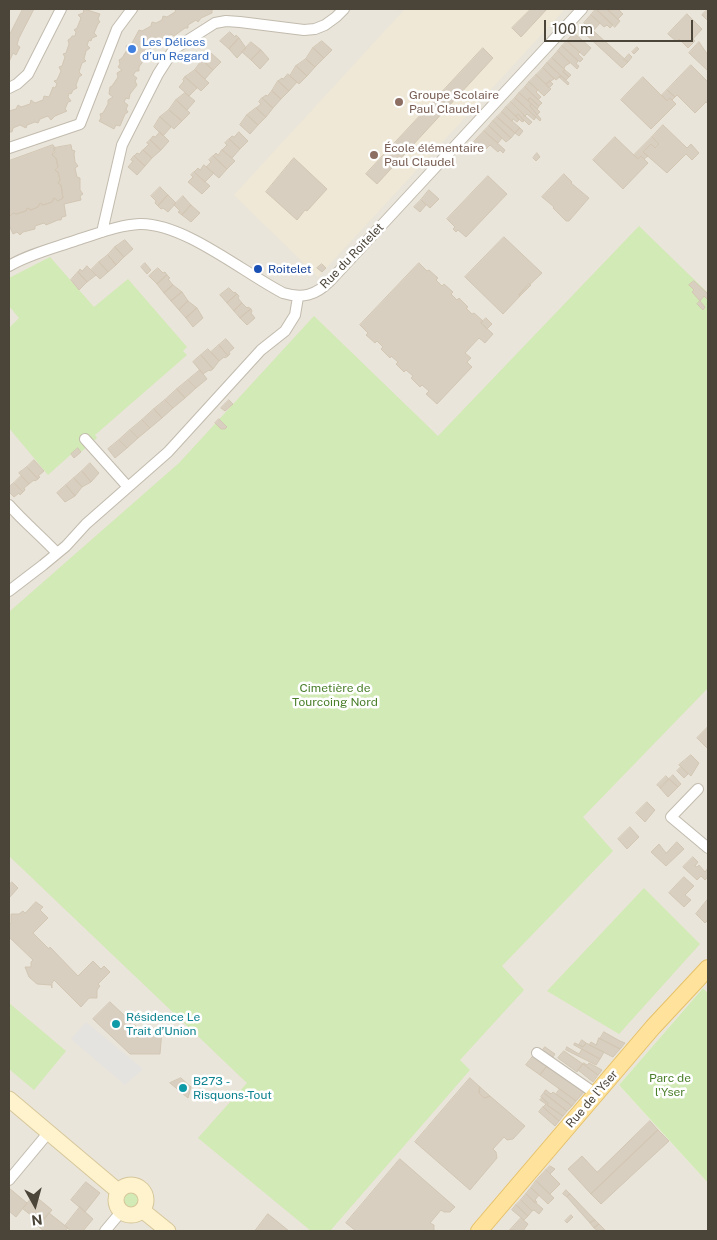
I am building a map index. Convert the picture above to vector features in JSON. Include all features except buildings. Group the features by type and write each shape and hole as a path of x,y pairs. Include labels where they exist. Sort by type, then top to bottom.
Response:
{"main road":[{"name":"Rue de l'Yser","path":"479,1231 653,1027 706,975"}],"street":[{"path":"9,88 22,81 28,74 61,9"},
{"path":"9,148 80,124 117,29 132,9"},
{"name":"Rue du Roitelet","path":"298,297 309,296 324,287 582,9"},
{"path":"102,232 122,145 158,74 174,49 209,26 221,22 240,22 304,30 325,25 339,10"},
{"path":"9,266 28,257 102,232 141,224 170,229 234,263 278,290 298,297 295,315 285,332 262,350 168,452 56,553 9,591"},
{"path":"85,439 128,487"},
{"path":"9,505 56,553"},
{"path":"698,789 671,817 708,848"},
{"path":"537,1053 596,1094"},
{"path":"9,1099 118,1191"},
{"path":"9,1180 49,1132"},
{"path":"129,1185 140,1188 146,1199 142,1210 133,1215 121,1212 115,1198 118,1191 124,1186 129,1185"},
{"path":"142,1210 168,1231"},
{"path":"104,1231 121,1212"}],"shaded area":[{"path":"9,9 708,9 708,993 703,988 619,1085 708,1183 708,1231 9,1231"},
{"name":"Groupe Scolaire Paul Claudel","path":"405,9 565,9 318,277 234,195"},
{"path":"86,1022 143,1069 125,1085 71,1039"}],"green space":[{"name":"Cimetière de Tourcoing Nord","path":"639,226 708,293 708,688 583,817 613,851 502,966 524,990 460,1060 470,1070 330,1231 311,1231 198,1138 247,1083 9,856 9,612 179,463 314,316 438,436"},
{"path":"50,257 94,307 128,279 187,347 183,351 187,355 95,435 97,438 81,452 77,449 48,475 9,428 9,328 19,318 9,306 9,278"},
{"path":"644,888 700,944 619,1034 547,991"},
{"name":"Parc de l'Yser","path":"703,988 708,993 708,1183 619,1085"},
{"path":"9,1003 66,1051 34,1090 9,1069"},
{"path":"128,1192 134,1192 139,1197 137,1206 128,1208 123,1203 123,1197"}],"place":[{"name":"Les Délices d’un Regard","path":"132,49"},
{"name":"Groupe Scolaire Paul Claudel","path":"399,102"},
{"name":"École élémentaire Paul Claudel","path":"374,155"},
{"name":"Roitelet","path":"258,269"},
{"name":"Résidence Le Trait d’Union","path":"116,1024"},
{"name":"B273 - Risquons-Tout","path":"183,1088"}]}
